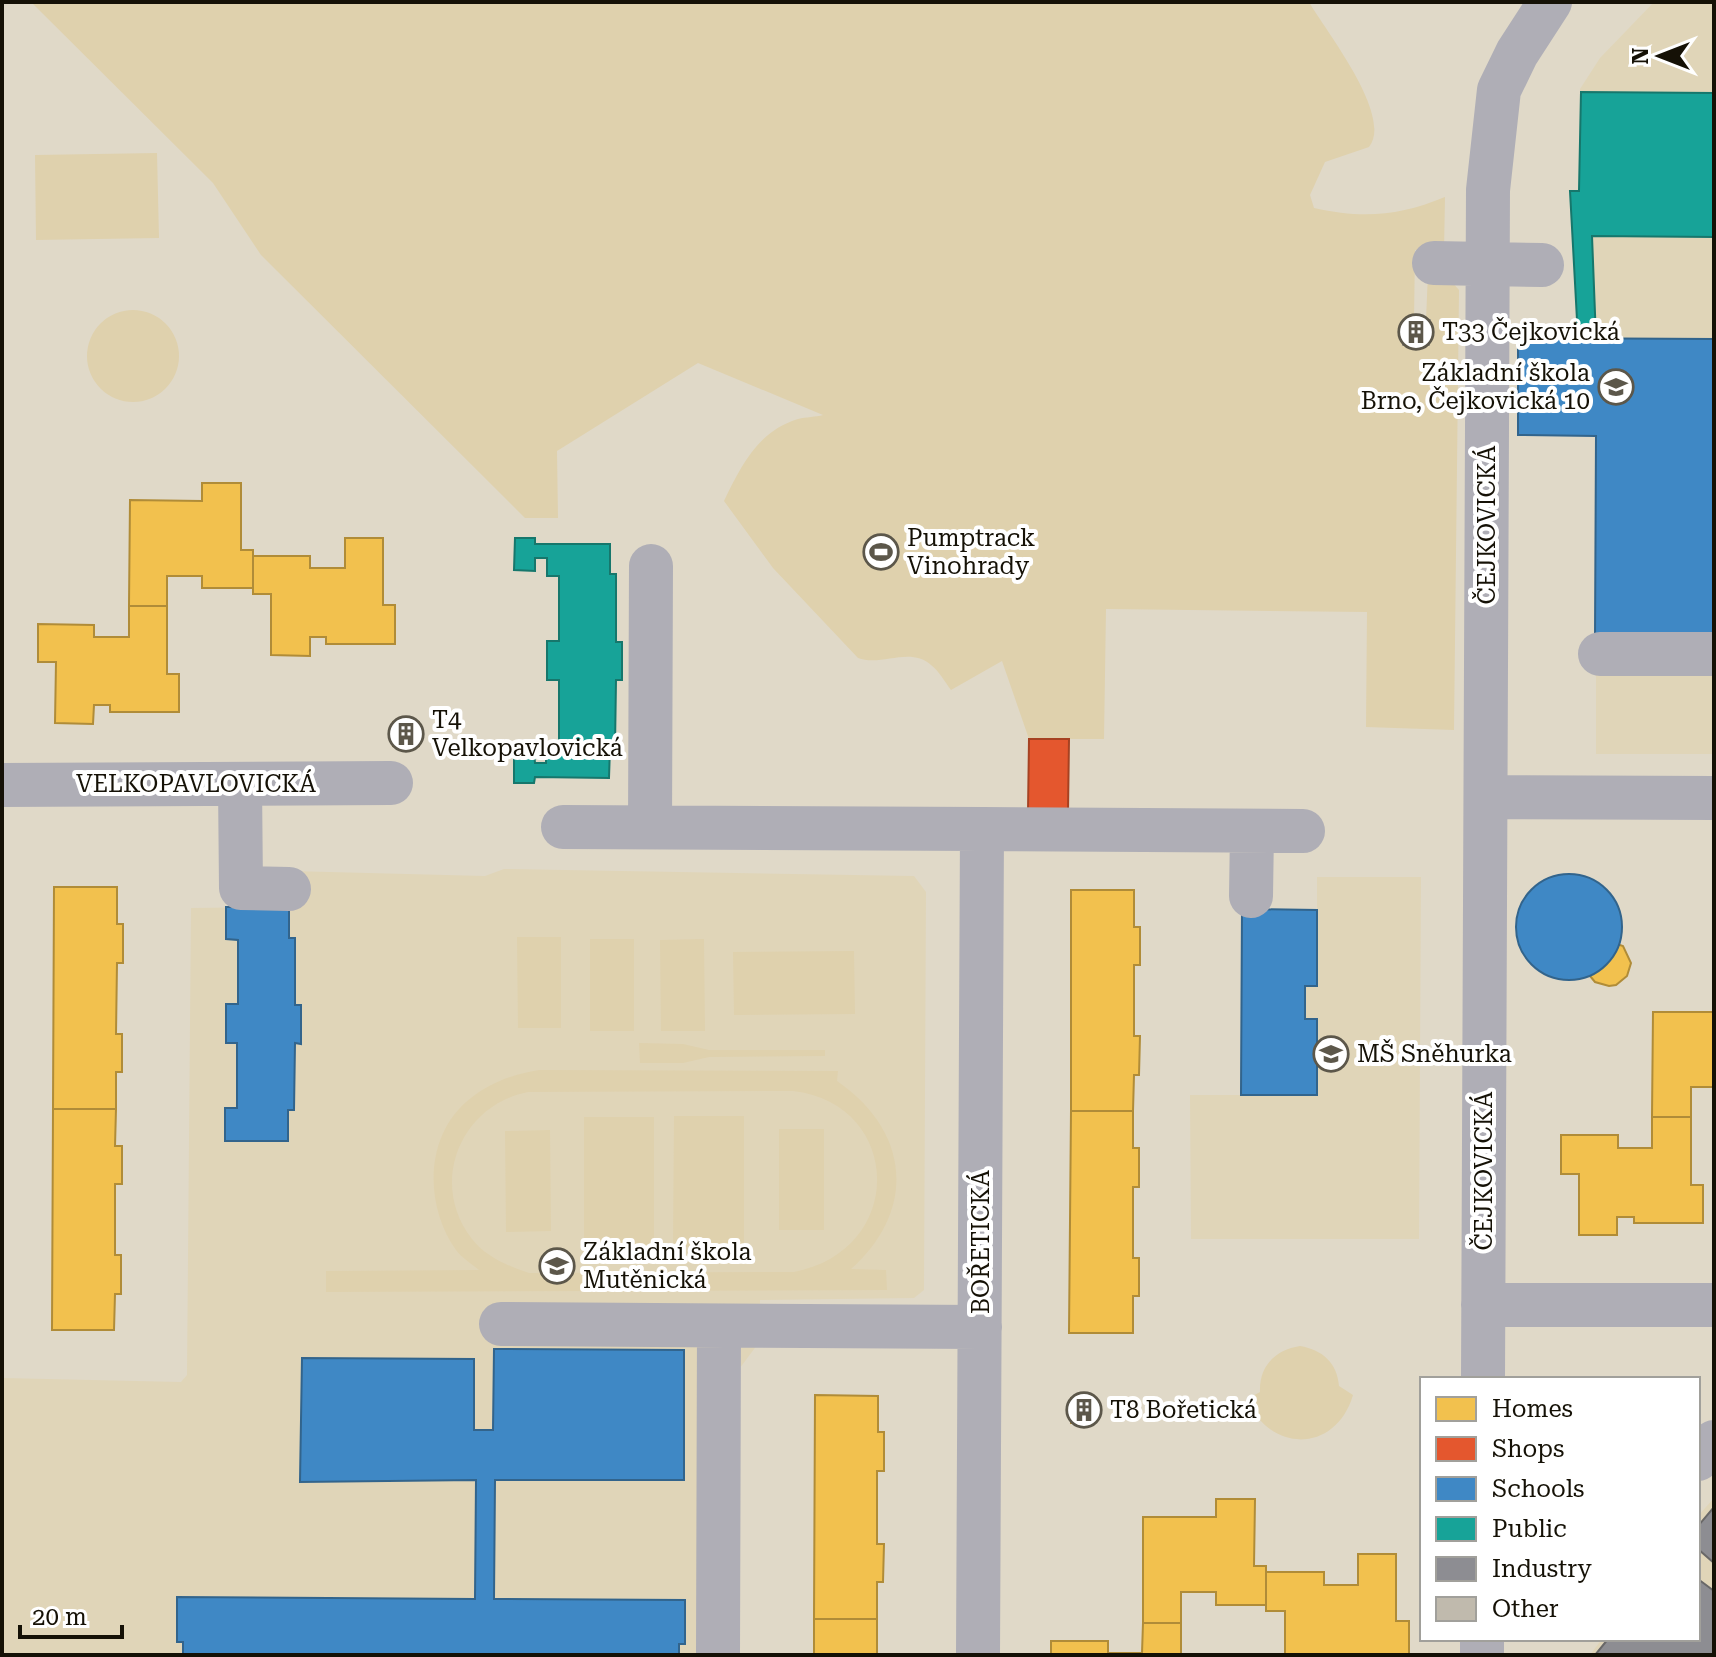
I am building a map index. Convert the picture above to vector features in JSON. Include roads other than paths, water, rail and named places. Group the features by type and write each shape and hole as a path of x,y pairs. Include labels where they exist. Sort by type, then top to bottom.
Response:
{"street":[{"name":"ČEJKOVICKÁ","path":"1483,1377 1488,190 1499,90 1517,53 1550,2"},
{"path":"1434,263 1488,258 1542,265"},
{"path":"650,827 651,566"},
{"path":"1600,654 1714,654"},
{"name":"VELKOPAVLOVICKÁ","path":"2,785 391,783"},
{"path":"240,784 241,888 289,889"},
{"path":"1486,797 1714,798"},
{"path":"563,827 1303,831"},
{"name":"BOŘETICKÁ","path":"978,1655 982,829"},
{"path":"1251,896 1252,831"},
{"path":"1483,1305 1714,1305"},
{"path":"501,1324 980,1327"},
{"path":"718,1655 719,1326"},
{"path":"1700,1457 1714,1442"}],"place":[{"name":"T33 Čejkovická","path":"1416,332"},
{"name":"Základní škola Brno, Čejkovická 10","path":"1616,387"},
{"name":"Pumptrack Vinohrady","path":"881,552"},
{"name":"T4 Velkopavlovická","path":"406,734"},
{"name":"MŠ Sněhurka","path":"1331,1054"},
{"name":"Základní škola Mutěnická","path":"557,1266"},
{"name":"T8 Bořetická","path":"1084,1410"}]}
